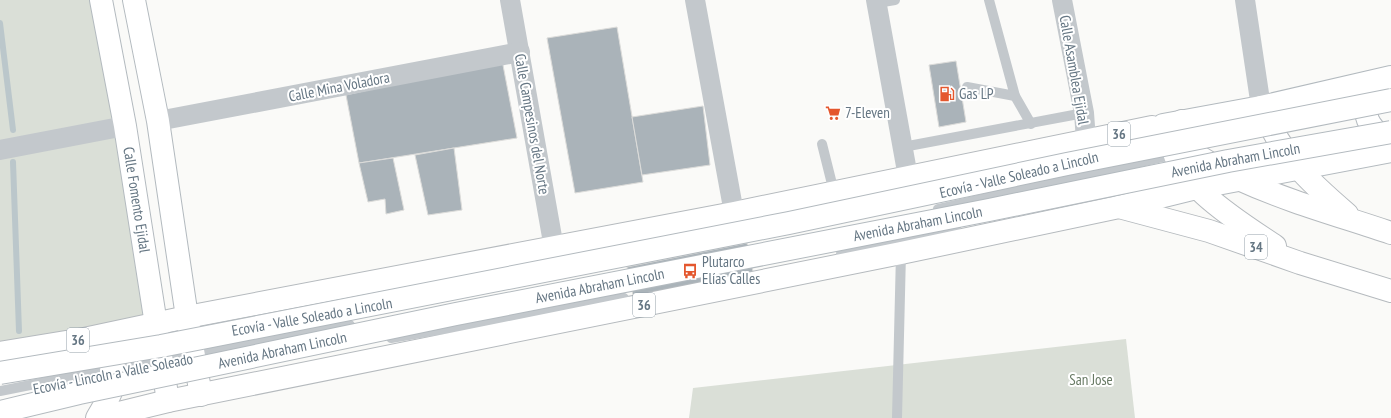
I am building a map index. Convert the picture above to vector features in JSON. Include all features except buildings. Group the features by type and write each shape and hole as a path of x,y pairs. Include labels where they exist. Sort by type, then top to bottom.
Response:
{"main road":[{"name":"Calle Fomento Ejidal","path":"102,0 125,126 168,401"},
{"path":"134,0 158,121 187,317 201,395"},
{"path":"1383,129 1367,100 1373,88 1386,78"},
{"name":"36","path":"0,354 734,213 1086,140 1152,128 1193,146 1261,107 1386,78"},
{"name":"36","path":"0,374 161,346 789,223 1067,164 1391,100"},
{"path":"1261,107 1278,142 1297,169 1355,221"},
{"name":"Avenida Abraham Lincoln","path":"0,412 79,393 456,314 989,210 1383,129"},
{"path":"1193,146 1241,180 1280,196 1391,233"},
{"path":"1193,146 1190,180 1233,218 1300,263"},
{"name":"Avenida Abraham Lincoln","path":"98,418 140,413 168,401 901,253 1119,207 1190,180 1241,180 1391,151"},
{"name":"34","path":"1119,207 1209,231 1300,263 1391,291"},
{"path":"84,339 97,346 106,356 112,380 98,418"}],"street":[{"name":"Calle Campesinos del Norte","path":"510,0 554,248"},
{"path":"695,0 734,213"},
{"name":"Calle Asamblea Ejidal","path":"1062,0 1084,113 1086,140"},
{"path":"1245,0 1261,107"},
{"path":"883,1 908,177"},
{"name":"Calle Mina Voladora","path":"158,121 520,52"},
{"path":"0,150 125,126"}],"lane":[{"path":"989,0 1014,96 1031,124"},
{"path":"967,87 1014,96"},
{"name":"Ecovía - Valle Soleado a Lincoln","path":"749,253 1193,146 1278,142 1383,129 1391,109"},
{"path":"903,147 1084,113"},
{"path":"753,275 1190,180 1193,146 1278,142 1383,129"},
{"path":"822,144 834,192"},
{"path":"897,418 901,253"},
{"name":"Ecovía - Valle Soleado a Lincoln","path":"0,391 112,380 162,368 630,277"},
{"name":"Ecovía - Lincoln a Valle Soleado","path":"0,412 112,380 162,368 633,296"}],"green space":[{"path":"0,0 101,0 155,324 0,353"},
{"name":"San Jose","path":"1126,339 1135,418 689,418 693,388"}],"waterway":[{"path":"0,23 13,130"},
{"path":"13,162 19,331"}],"place":[{"name":"Gas LP","path":"947,94"},
{"name":"7-Eleven","path":"833,113"},
{"name":"Plutarco Elías Calles","path":"690,271"}]}
